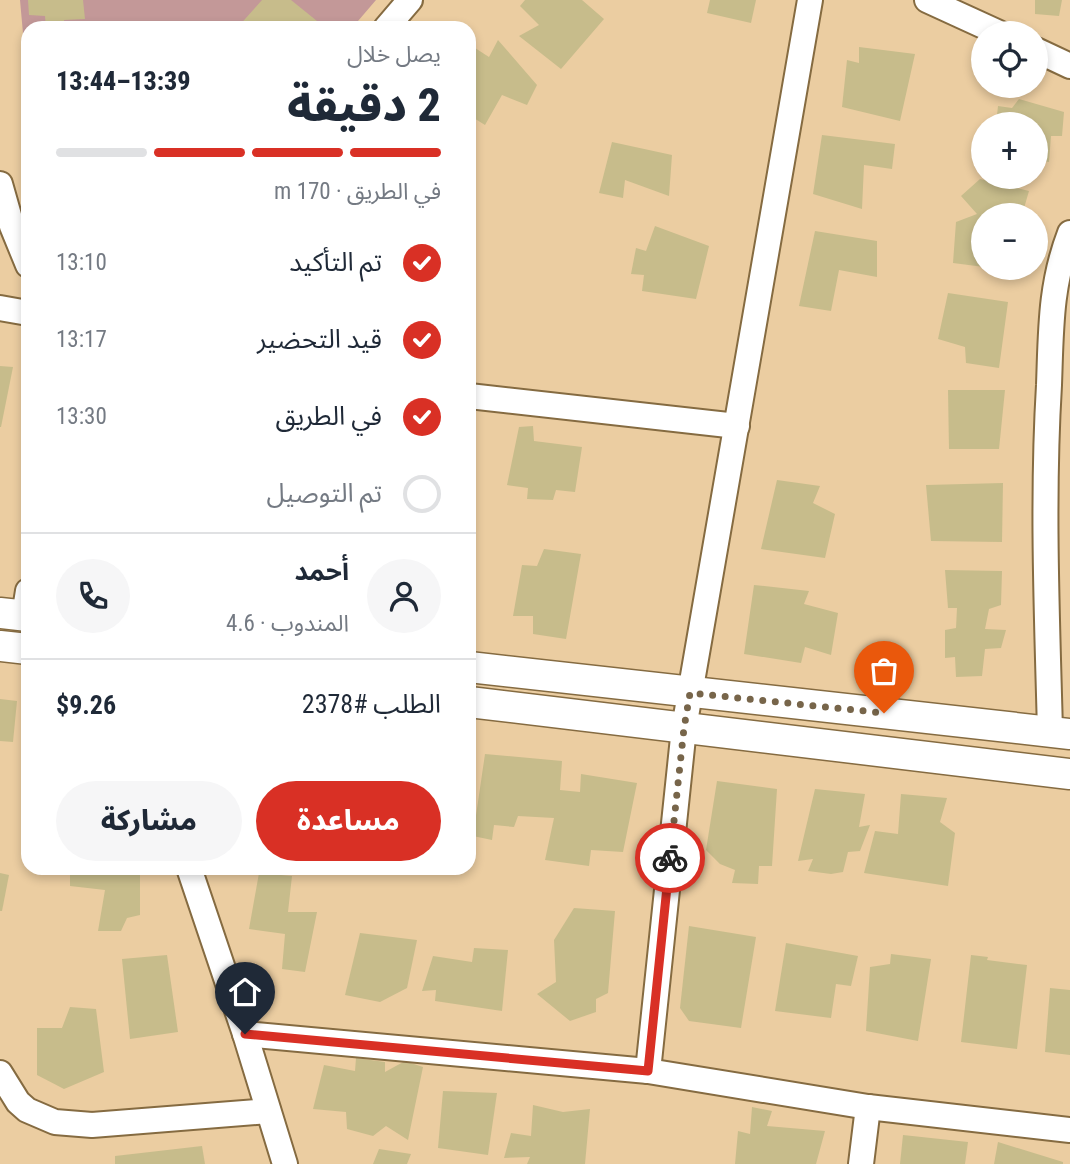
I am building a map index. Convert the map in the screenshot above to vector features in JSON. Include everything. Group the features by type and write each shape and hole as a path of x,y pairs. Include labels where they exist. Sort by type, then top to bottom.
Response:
{"main road":[{"path":"0,646 21,648"},
{"path":"476,668 1060,732"},
{"path":"476,703 1070,774"}],"street":[{"path":"392,21 410,0"},
{"path":"648,1071 684,728 810,0"},
{"path":"927,0 973,21"},
{"path":"1048,56 1070,66"},
{"path":"0,184 21,248"},
{"path":"1060,732 1044,533 1053,295 1060,260 1070,233"},
{"path":"0,308 21,312"},
{"path":"476,397 737,426"},
{"path":"190,875 245,1034 285,1164"},
{"path":"245,1034 648,1071 867,1107 1070,1130"},
{"path":"0,1073 18,1102 27,1110 39,1117 64,1124 92,1125 268,1111"},
{"path":"861,1164 867,1107"}],"shaded area":[{"path":"20,0 376,0 358,21 22,21"}],"building":[{"path":"28,0 83,0 85,19 45,21 45,16 29,15"},
{"path":"262,0 291,0 317,21 243,21"},
{"path":"525,0 582,0 604,19 561,69 519,36 539,25 520,6"},
{"path":"710,0 756,0 751,23 707,13"},
{"path":"1035,0 1062,0 1059,16 1035,14"},
{"path":"498,40 537,85 527,105 502,95 485,125 476,119 476,49 489,57"},
{"path":"859,47 915,54 900,121 842,107 847,60 859,63"},
{"path":"1019,99 1064,112 1062,136 1051,136 1049,162 1048,112 997,112 998,106 1012,108"},
{"path":"822,135 895,144 892,169 864,165 862,209 813,194"},
{"path":"612,142 672,155 669,196 625,180 623,198 599,193"},
{"path":"971,187 1029,191 1026,203 971,203 971,207 961,196"},
{"path":"971,216 971,265 953,263 956,222"},
{"path":"655,226 709,246 696,299 642,291 644,275 631,274 636,248 646,251"},
{"path":"815,231 877,241 877,277 839,270 831,311 799,306"},
{"path":"948,293 1008,302 999,368 966,363 965,347 938,339"},
{"path":"0,366 13,367 1,427 0,427"},
{"path":"948,390 1005,390 999,449 949,449"},
{"path":"533,426 534,441 582,447 575,492 556,490 553,500 527,499 528,488 507,485 519,427"},
{"path":"777,480 820,486 813,503 835,514 825,558 761,549"},
{"path":"1003,483 1002,542 931,541 926,485"},
{"path":"544,549 581,554 566,639 533,634 533,616 513,616 522,565 537,566"},
{"path":"945,570 1002,571 1001,605 989,609 985,629 1006,630 1001,648 985,649 982,676 956,677 955,657 945,658 945,630 956,628 957,608 948,608"},
{"path":"754,585 809,591 804,604 838,613 831,655 805,647 801,663 744,654"},
{"path":"0,699 17,701 13,742 0,741"},
{"path":"485,754 562,761 560,790 580,792 581,774 637,783 623,852 591,850 589,866 545,860 554,818 518,816 514,827 494,825 492,840 476,837 476,816"},
{"path":"717,781 777,789 772,866 759,866 758,884 732,883 735,870 720,864 706,850"},
{"path":"815,789 865,794 859,827 870,825 860,851 848,852 843,872 831,874 808,871 813,859 798,861"},
{"path":"901,794 947,798 940,822 955,833 948,886 864,873 875,831 898,834"},
{"path":"0,873 9,875 2,911 0,911"},
{"path":"70,875 140,875 140,915 127,918 121,931 98,931 105,890 70,886"},
{"path":"259,875 292,876 288,912 317,912 305,972 282,969 285,934 249,929"},
{"path":"574,908 615,911 608,993 596,999 596,1012 570,1021 537,994 556,982 554,940"},
{"path":"689,926 756,937 741,1028 689,1021 680,1008"},
{"path":"360,933 417,940 407,988 380,1002 345,995"},
{"path":"786,943 858,956 851,986 836,984 831,1018 775,1011"},
{"path":"474,948 508,950 502,1011 435,1001 436,990 422,991 433,956 472,962"},
{"path":"891,954 931,959 918,1041 866,1031 870,967 890,964"},
{"path":"167,955 178,1032 130,1039 122,959"},
{"path":"971,955 988,957 987,960 1027,965 1017,1049 961,1042"},
{"path":"1050,988 1070,990 1070,1055 1045,1052"},
{"path":"70,1007 96,1009 104,1072 64,1089 37,1075 37,1028 62,1028"},
{"path":"356,1058 385,1062 385,1072 405,1061 423,1067 408,1140 386,1126 373,1136 347,1129 346,1112 313,1109 324,1065 355,1071"},
{"path":"443,1091 497,1093 488,1155 438,1148"},
{"path":"533,1105 563,1112 590,1109 585,1164 527,1164 530,1157 504,1158 511,1133 531,1136"},
{"path":"752,1107 772,1111 767,1126 825,1131 816,1164 735,1164 738,1131 750,1134"},
{"path":"903,1135 968,1142 965,1164 900,1164"},
{"path":"998,1142 1063,1162 1063,1164 994,1164"},
{"path":"202,1146 205,1164 115,1164 115,1156"},
{"path":"379,1149 411,1154 407,1164 373,1164"}],"way so far":[{"path":"670,858 690,693 884,713"}],"route":[{"path":"245,1034 648,1071 670,858"}]}
